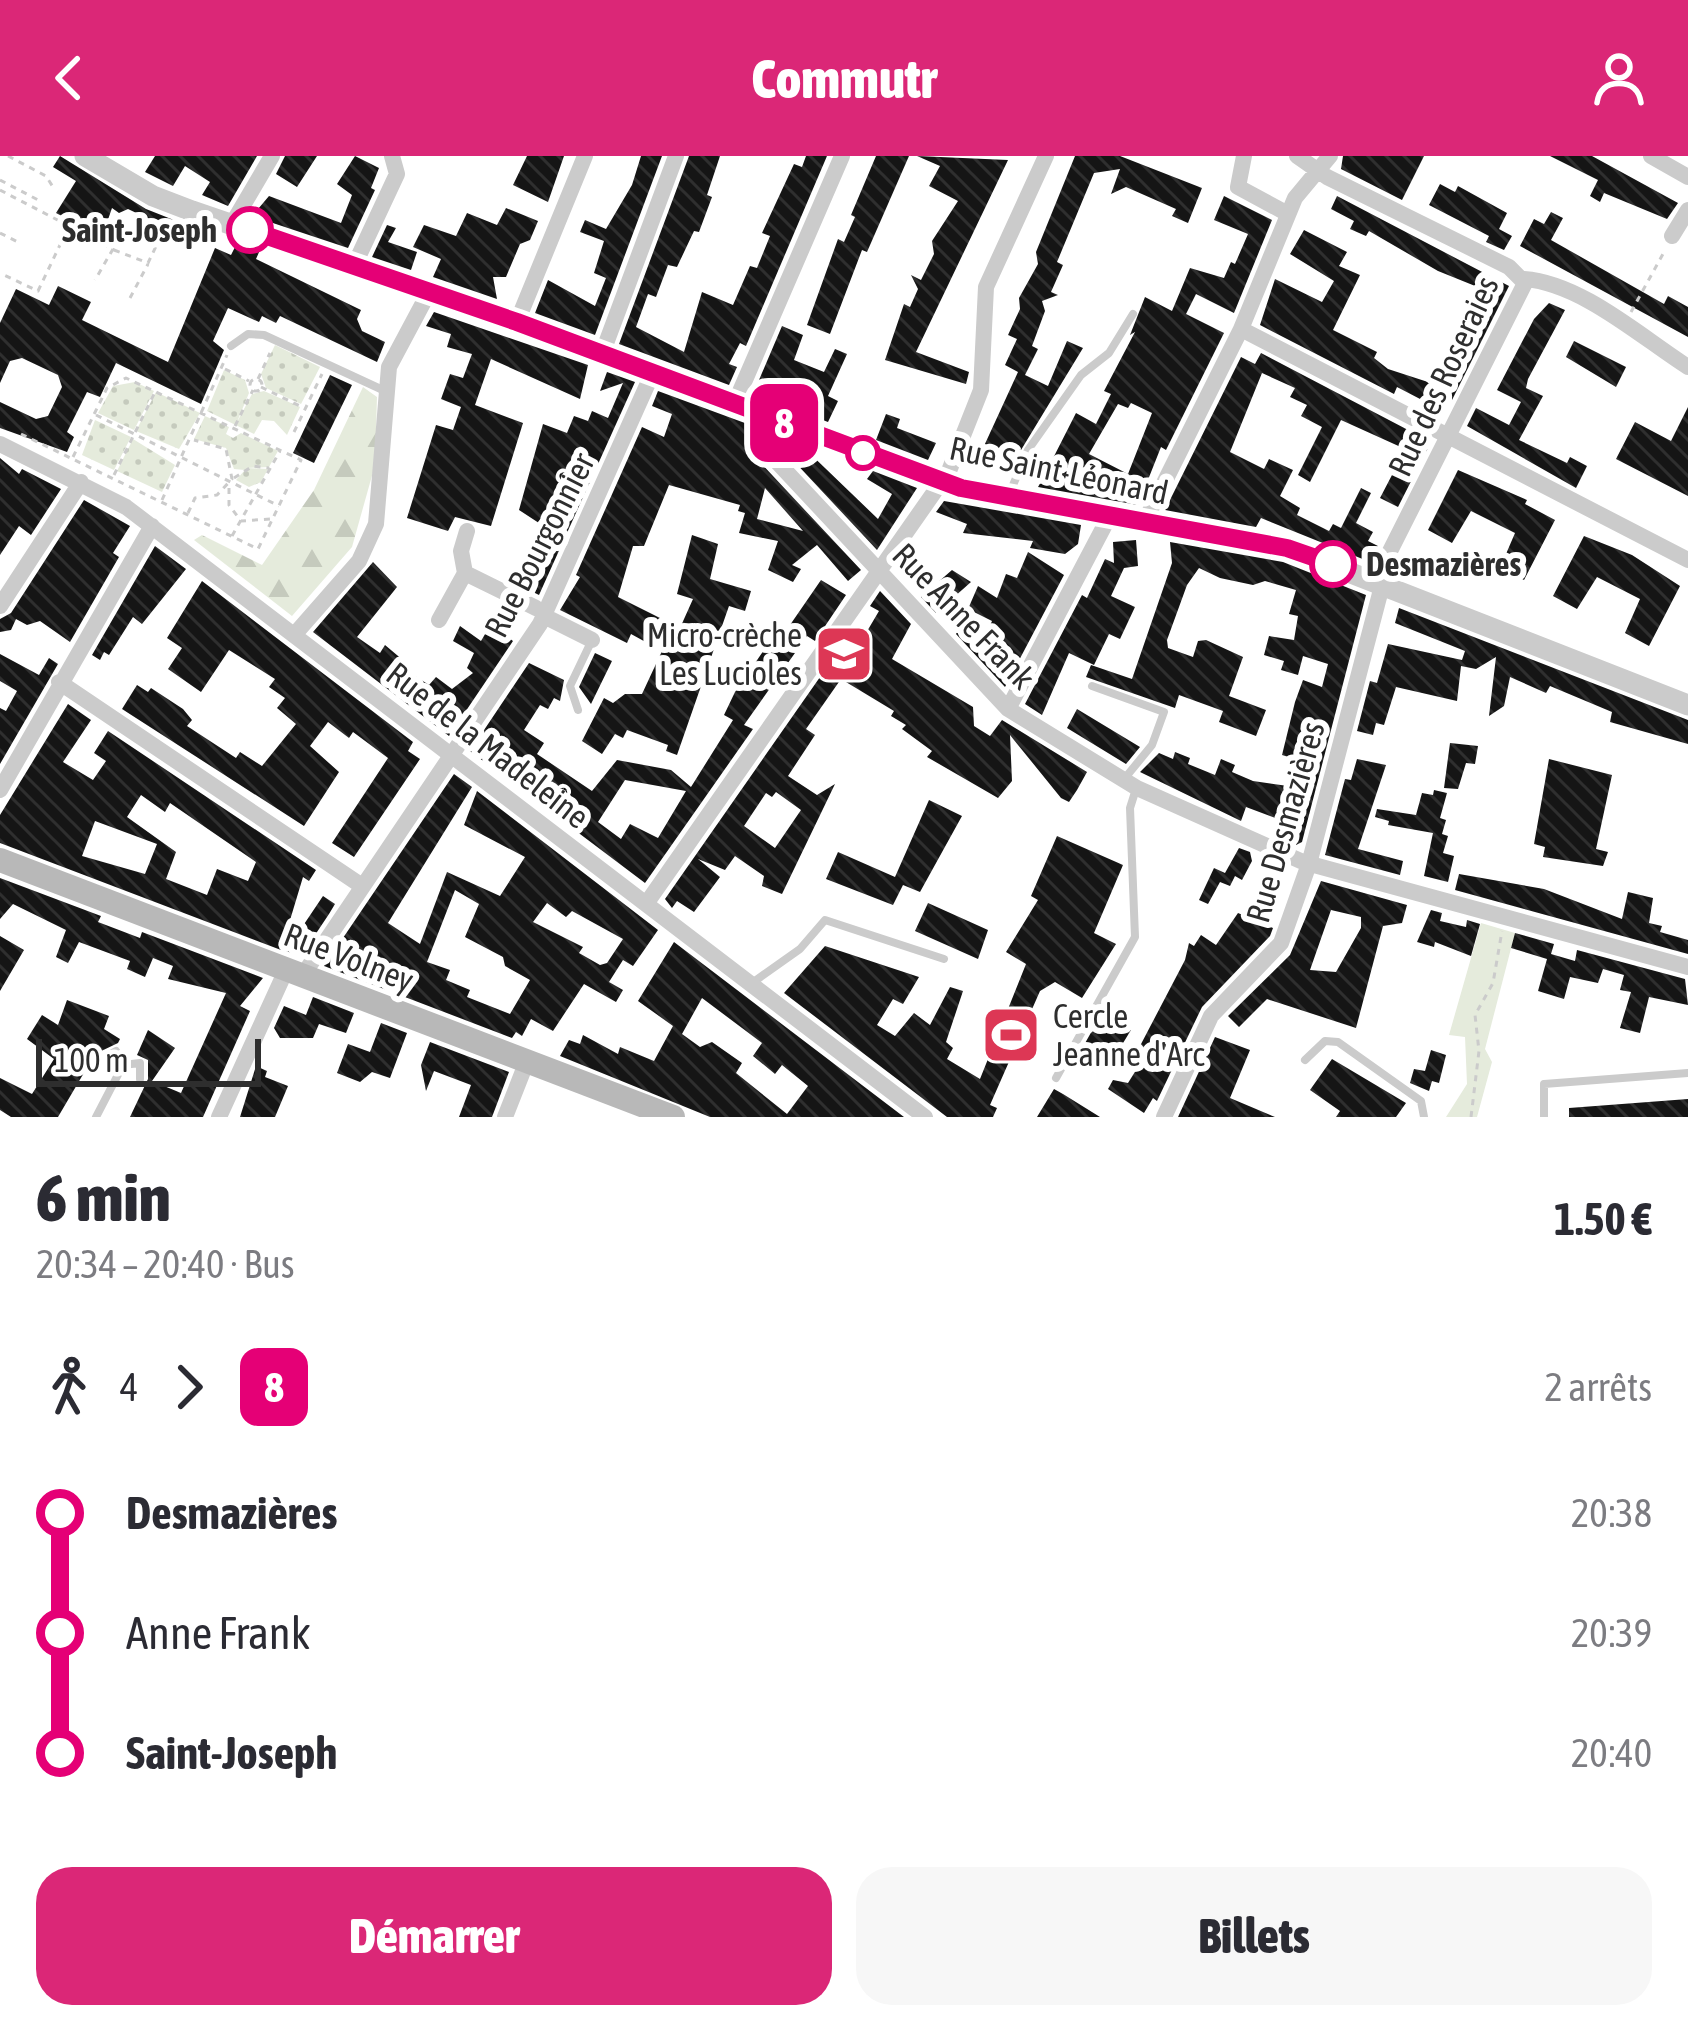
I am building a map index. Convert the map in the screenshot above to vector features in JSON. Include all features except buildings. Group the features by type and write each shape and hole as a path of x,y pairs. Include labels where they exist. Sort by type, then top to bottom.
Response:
{"main road":[{"name":"Rue Volney","path":"0,860 674,1117"}],"street":[{"name":"Rue Saint-Léonard","path":"85,156 153,196 517,322 940,481 1008,500 1287,548 1688,705"},
{"path":"232,224 272,156"},
{"path":"354,266 397,174 392,156"},
{"path":"517,322 585,156"},
{"path":"602,354 676,156"},
{"path":"735,403 842,156"},
{"path":"646,904 940,481 982,390 986,287 1046,156"},
{"path":"1244,156 1237,179 1242,192 1288,214"},
{"name":"Rue des Roseraies","path":"1298,156 1316,171 1524,279 1524,292 1379,581"},
{"path":"1144,523 1241,329 1288,214 1330,156"},
{"path":"1651,156 1688,177"},
{"path":"1671,239 1688,210"},
{"path":"1524,279 1542,280 1586,303 1688,367"},
{"path":"295,634 359,561 376,524 389,367 429,292"},
{"path":"1241,329 1688,560"},
{"name":"Rue Bourgonnier","path":"219,1117 295,972 362,886 540,612 653,373"},
{"name":"Rue Anne Frank","path":"765,415 766,450 1008,710 1130,784 1309,864 1688,968"},
{"name":"Rue de la Madeleine","path":"0,444 81,482 152,526 925,1117"},
{"path":"0,607 81,482"},
{"path":"1008,710 1109,517"},
{"path":"0,790 152,526"},
{"path":"439,620 465,574 461,551 467,531"},
{"path":"465,574 592,640"},
{"name":"Rue Desmazières","path":"1164,1117 1211,1016 1281,944 1309,864 1379,581"},
{"path":"59,682 362,886"},
{"path":"506,1117 526,1060"}],"lane":[{"path":"1008,500 1028,450 1081,375 1109,353 1132,314"},
{"path":"231,346 248,334 275,340 387,391"},
{"path":"578,710 570,686 592,640"},
{"path":"1056,1078 1135,937 1130,784 1164,712 1092,686"},
{"path":"751,984 800,949 825,920 944,958"},
{"path":"1305,1060 1324,1041 1338,1042 1421,1101 1424,1117"},
{"path":"101,1059 116,1051 122,1065"},
{"path":"95,1117 122,1065 131,1060 140,1063 140,1079"},
{"path":"1544,1117 1544,1084 1688,1073"}],"path":[{"path":"8,156 46,176 53,187"},
{"path":"0,179 42,202"},
{"path":"0,190 141,264 148,262"},
{"path":"4,275 38,291 69,226"},
{"path":"0,233 20,243"},
{"path":"130,298 160,238"},
{"path":"1628,318 1671,239"},
{"path":"95,280 113,249"},
{"path":"250,382 257,379 275,340"},
{"path":"161,502 231,346"},
{"path":"294,432 327,365"},
{"path":"222,368 250,382 253,390"},
{"path":"21,434 258,549 301,460 157,389 119,379 73,457"},
{"path":"257,379 261,387 306,408"},
{"path":"234,427 253,390 261,387"},
{"path":"113,477 157,389"},
{"path":"94,415 279,506"},
{"path":"191,439 226,449 229,505 241,520 259,524 274,516"},
{"path":"232,536 280,449"},
{"path":"187,514 196,498 211,498 253,466 270,469"},
{"path":"1471,1117 1480,1051 1475,1015 1493,983 1502,929"}],"green space":[{"path":"275,345 320,367 301,404 266,388 261,374"},
{"path":"224,370 245,380 249,393 237,422 252,394 264,391 300,407 287,435 274,421 262,420 254,434 207,411"},
{"path":"135,382 154,391 134,430 98,413 113,386"},
{"path":"363,387 377,397 375,465 352,547 292,616 194,540 202,535 262,565 314,490"},
{"path":"156,392 200,413 179,449 136,431"},
{"path":"205,416 229,427 226,434 233,438 241,433 278,451 269,467 247,468 268,469 261,482 249,487 236,480 245,470 234,469 226,448 194,439"},
{"path":"95,420 131,437 114,470 82,455"},
{"path":"133,439 175,465 162,492 117,471"},
{"path":"1481,923 1515,933 1485,1049 1492,1062 1477,1117 1446,1117 1467,1084 1465,1037 1449,1035"}],"bus line":[{"name":"8","path":"250,230 517,322 986,496 1287,548 1333,564"}],"place":[{"name":"Saint-Joseph","path":"250,230"},
{"name":"Desmazières","path":"1333,564"},
{"name":"Micro-crèche Les Lucioles","path":"844,654"},
{"name":"Cercle Jeanne d'Arc","path":"1011,1035"}]}
